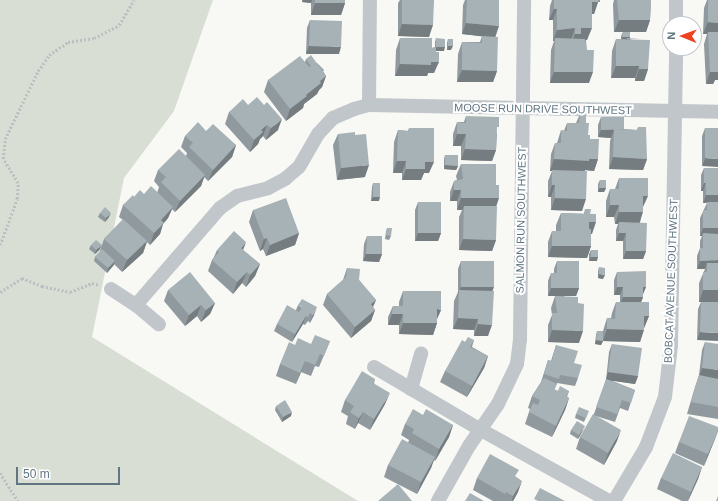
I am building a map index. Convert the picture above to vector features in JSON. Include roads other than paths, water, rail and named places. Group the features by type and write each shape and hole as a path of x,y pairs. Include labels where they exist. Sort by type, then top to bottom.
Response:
{"street":[{"path":"136,305 220,208 237,196 268,188 284,179 299,167 319,133 334,118 369,105 370,0"},
{"name":"SALMON RUN SOUTHWEST","path":"438,501 469,446 498,404 517,364 520,339 524,0"},
{"path":"676,0 676,16"},
{"name":"BOBCAT AVENUE SOUTHWEST","path":"614,501 646,447 664,398 671,345 676,56"},
{"name":"MOOSE RUN DRIVE SOUTHWEST","path":"369,105 718,112"},
{"path":"111,289 136,305 159,324"},
{"path":"411,389 421,353"},
{"path":"374,367 481,430 609,501"}]}
